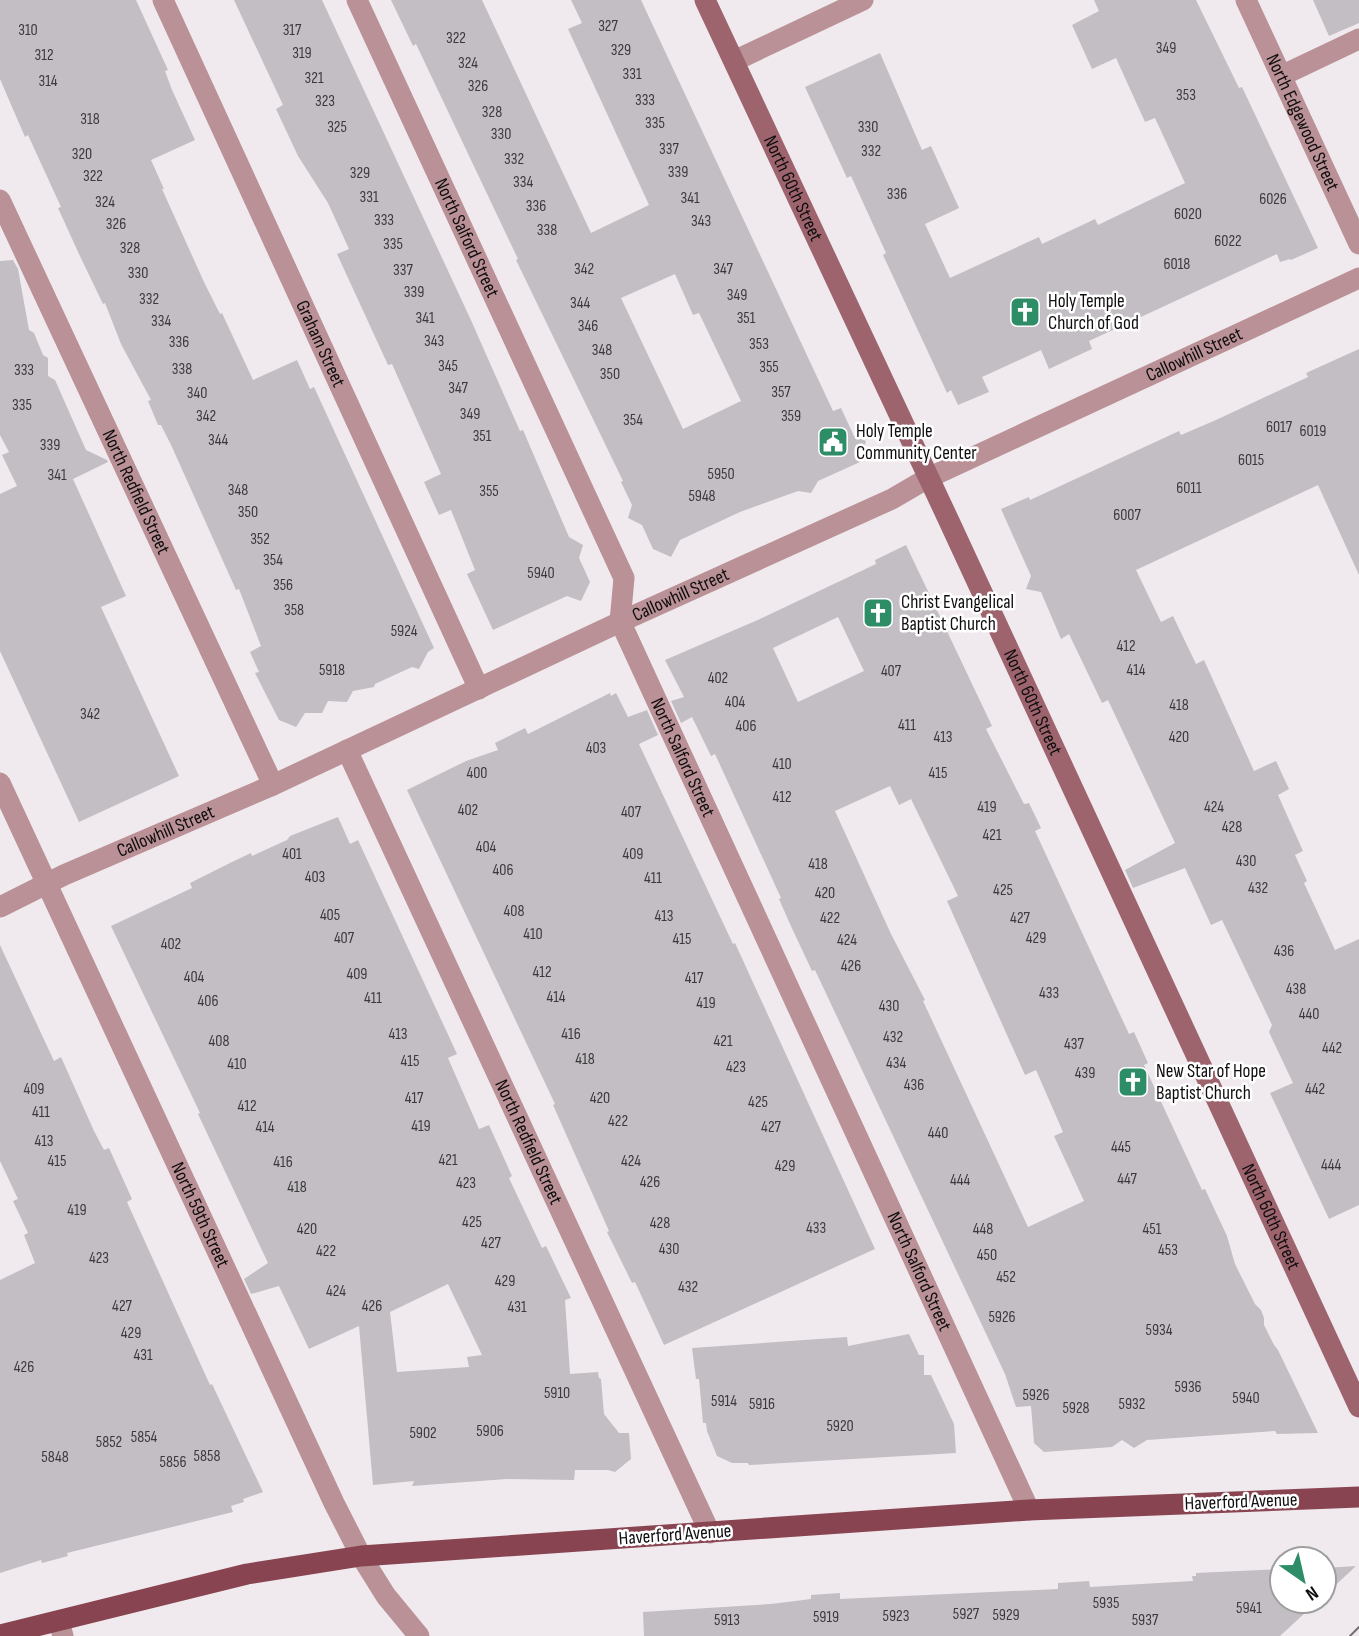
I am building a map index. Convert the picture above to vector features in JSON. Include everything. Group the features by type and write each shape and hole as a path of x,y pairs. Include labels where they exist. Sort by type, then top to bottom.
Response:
{"main road":[{"name":"Haverford Avenue","path":"0,1635 61,1629 247,1574 361,1556 1029,1510 1359,1497"}],"street":[{"name":"Graham Street","path":"163,0 479,689"},
{"name":"North Salford Street","path":"357,0 625,578 620,622 1029,1510"},
{"name":"North 60th Street","path":"705,0 1359,1407"},
{"path":"734,61 863,0"},
{"name":"North Edgewood Street","path":"1246,0 1359,244"},
{"path":"1281,75 1359,39"},
{"name":"North Redfield Street","path":"0,200 273,785"},
{"name":"Callowhill Street","path":"0,907 64,875 273,785 620,622 892,499 928,478 1359,278"},
{"name":"North Redfield Street","path":"347,750 710,1533"},
{"name":"North 59th Street","path":"0,783 334,1503 361,1556 386,1595 419,1636"}],"building":[{"path":"0,0 136,0 168,70 165,71 172,90 195,140 151,160 162,189 253,380 297,360 310,389 314,387 434,648 428,652 419,669 412,667 375,684 374,687 353,691 347,702 328,701 322,713 305,713 296,727 279,720 255,673 259,672 250,652 261,646 239,589 236,590 172,447 161,425 158,425 148,401 151,400 121,344 105,303 103,304 79,254 58,208 61,207 28,135 25,137 0,79"},
{"path":"234,0 322,0 520,431 523,430 569,537 583,545 579,558 590,582 581,601 567,596 493,630 467,574 475,570 451,510 439,515 424,482 441,474 392,364 388,365 337,254 349,249 328,203 298,156 276,109 283,105"},
{"path":"391,0 482,0 591,233 649,205 568,29 582,23 571,0 641,0 833,411 841,408 854,436 866,441 860,462 818,481 811,493 798,491 740,512 680,540 671,557 653,549 642,525 628,518 632,505 621,482 623,481 416,44 413,46","holes":["675,274 693,315 699,313 741,401 683,429 621,298"]},
{"path":"1094,0 1196,0 1239,88 1242,87 1318,248 1280,262 1277,254 1089,341 1092,349 1049,369 1041,350 982,377 989,392 958,405 951,390 947,393 883,255 886,253 851,176 847,178 805,87 880,53 922,150 931,146 959,208 925,224 950,278 1039,237 1042,244 1095,219 1098,225 1185,183 1155,118 1145,122 1116,58 1092,69 1072,25 1099,11"},
{"path":"1313,0 1359,0 1359,23 1329,36"},
{"path":"13,260 18,269 29,330 34,333 43,355 48,358 48,376 55,380 86,450 108,462 73,479 126,596 101,607 179,776 79,822 0,651 0,494 17,486 2,455 9,452 0,435 0,261"},
{"path":"1359,349 1359,575 1318,485 1136,570 1161,622 1173,616 1196,664 1204,660 1254,771 1276,761 1289,789 1278,795 1303,851 1295,855 1307,881 1304,883 1335,950 1359,939 1359,1205 1329,1219 1270,1093 1293,1083 1269,1032 1272,1025 1222,920 1211,925 1185,868 1133,888 1125,870 1175,843 1108,700 1102,703 1069,634 1061,639 1041,592 1026,589 1031,576 1001,509 1029,497 1030,500 1179,431 1181,435 1216,420 1308,377 1306,373"},
{"path":"906,545 992,726 986,729 1024,804 1029,803 1041,828 1035,831 1129,1034 1134,1032 1148,1063 1144,1065 1202,1190 1205,1189 1227,1236 1235,1264 1255,1304 1261,1310 1264,1325 1318,1433 1277,1434 1275,1431 1147,1440 1134,1448 1122,1440 1112,1447 1044,1452 1034,1443 1031,1406 1016,1407 1005,1374 815,970 812,971 790,924 779,899 781,898 715,754 711,756 692,717 681,723 671,701 684,697 665,660 876,564 875,560","holes":["838,617 864,671 798,702 773,648","890,786 899,805 911,799 958,896 947,901 1025,1075 1036,1070 1063,1132 1054,1136 1084,1201 1028,1227 835,811"]},
{"path":"610,693 611,696 616,693 628,717 647,710 658,735 639,744 733,944 735,943 875,1249 664,1345 635,1282 632,1283 607,1232 609,1231 553,1105 555,1104 407,790 466,761 498,750 495,743 525,728 528,734"},
{"path":"338,817 350,844 358,840 457,1054 448,1058 479,1129 489,1125 512,1176 509,1178 542,1248 546,1246 571,1298 565,1300 570,1374 598,1372 604,1414 619,1433 629,1433 631,1459 615,1472 575,1470 574,1480 507,1479 412,1486 414,1481 373,1485 359,1326 309,1349 279,1286 251,1294 244,1279 268,1263 111,926 192,888 190,883 251,853 252,856 287,840 290,836","holes":["448,1284 482,1355 467,1357 469,1367 397,1372 390,1312"]},
{"path":"0,945 54,1061 61,1057 104,1150 109,1148 132,1199 127,1202 210,1385 212,1384 263,1492 231,1506 233,1512 67,1553 68,1556 42,1563 41,1560 0,1573 0,1280 35,1263 24,1235 28,1233 13,1201 18,1199 0,1161"},
{"path":"909,1334 919,1355 924,1355 924,1375 931,1375 954,1424 956,1453 749,1465 732,1463 717,1456 706,1423 703,1423 699,1379 696,1379 692,1348 847,1337 848,1346"},
{"path":"1356,1566 1338,1583 1338,1567"},
{"path":"1268,1570 1268,1615 1303,1615 1280,1636 644,1636 643,1612 771,1604 811,1599 811,1595 840,1593 840,1599 1058,1589 1058,1583 1089,1581 1090,1587 1193,1581 1192,1576 1196,1576 1196,1573"}],"tram line":[{"path":"1350,1636 1359,1627"}],"place":[{"name":"Holy Temple Church of God","path":"1025,312"},
{"name":"Holy Temple Community Center","path":"833,442"},
{"name":"Christ Evangelical Baptist Church","path":"878,613"},
{"name":"New Star of Hope Baptist Church","path":"1133,1082"}]}
